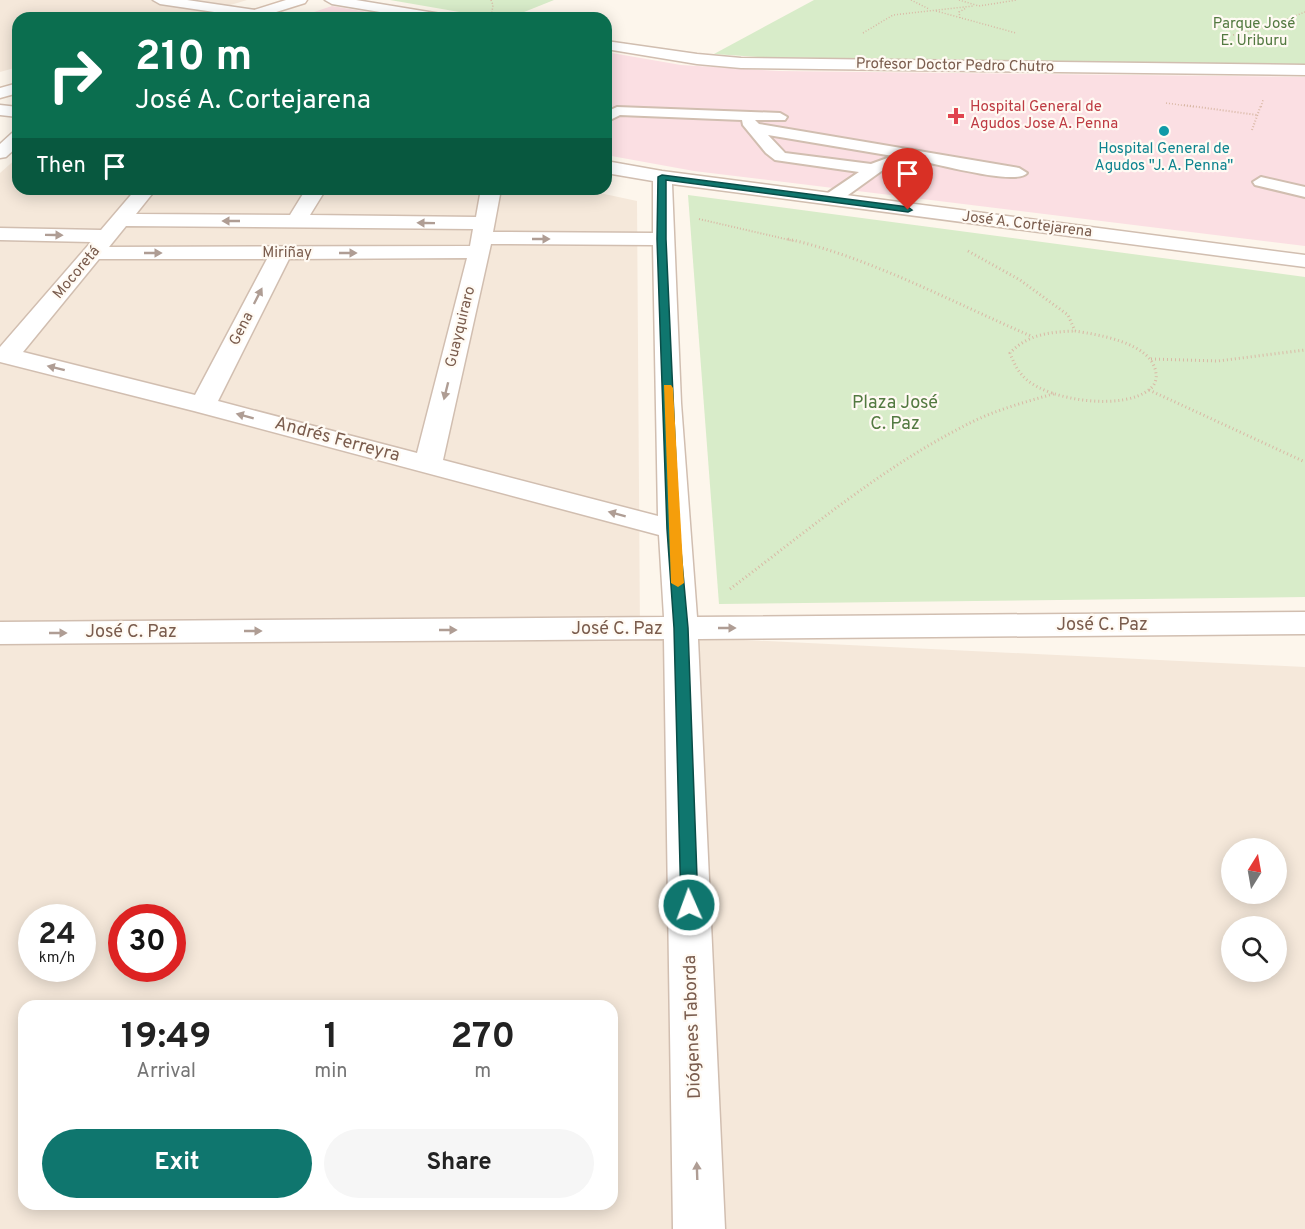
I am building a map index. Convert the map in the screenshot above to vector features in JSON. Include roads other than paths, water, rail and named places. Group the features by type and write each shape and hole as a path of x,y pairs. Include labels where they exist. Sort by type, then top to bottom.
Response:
{"street":[{"path":"160,0 227,12"},
{"path":"262,12 300,0"},
{"path":"332,0 405,12"},
{"name":"Profesor Doctor Pedro Chutro","path":"612,46 697,59 741,63 1305,70"},
{"path":"0,153 12,142"},
{"name":"José A. Cortejarena","path":"612,168 831,200 1305,261"},
{"name":"Diógenes Taborda","path":"662,177 662,239 673,529 681,628 699,1229"},
{"name":"Mocoretá","path":"4,355 141,195"},
{"path":"297,221 312,195"},
{"name":"Guayquiraro","path":"428,465 482,238 489,195"},
{"name":"Miriñay","path":"107,236 297,221 482,238"},
{"name":"Miriñay","path":"0,234 107,236 281,253 482,238 662,239"},
{"name":"Gena","path":"203,405 281,253"},
{"name":"Andrés Ferreyra","path":"4,355 673,529"},
{"name":"José C. Paz","path":"0,633 1305,623"}],"lane":[{"path":"612,114 617,111 785,117"},
{"path":"734,114 755,128 773,153 781,157 876,169"},
{"path":"755,128 961,163 976,168"},
{"path":"831,200 881,164 890,161 905,160 1019,173"},
{"path":"867,204 876,169"},
{"path":"1261,182 1305,192"}],"place":[{"name":"Hospital General de Agudos Jose A. Penna","path":"956,116"},
{"name":"Hospital General de Agudos \"J. A. Penna\"","path":"1164,131"}],"park label":[{"name":"Parque José E. Uriburu","path":"1254,32"},
{"name":"Plaza José C. Paz","path":"895,413"}]}
